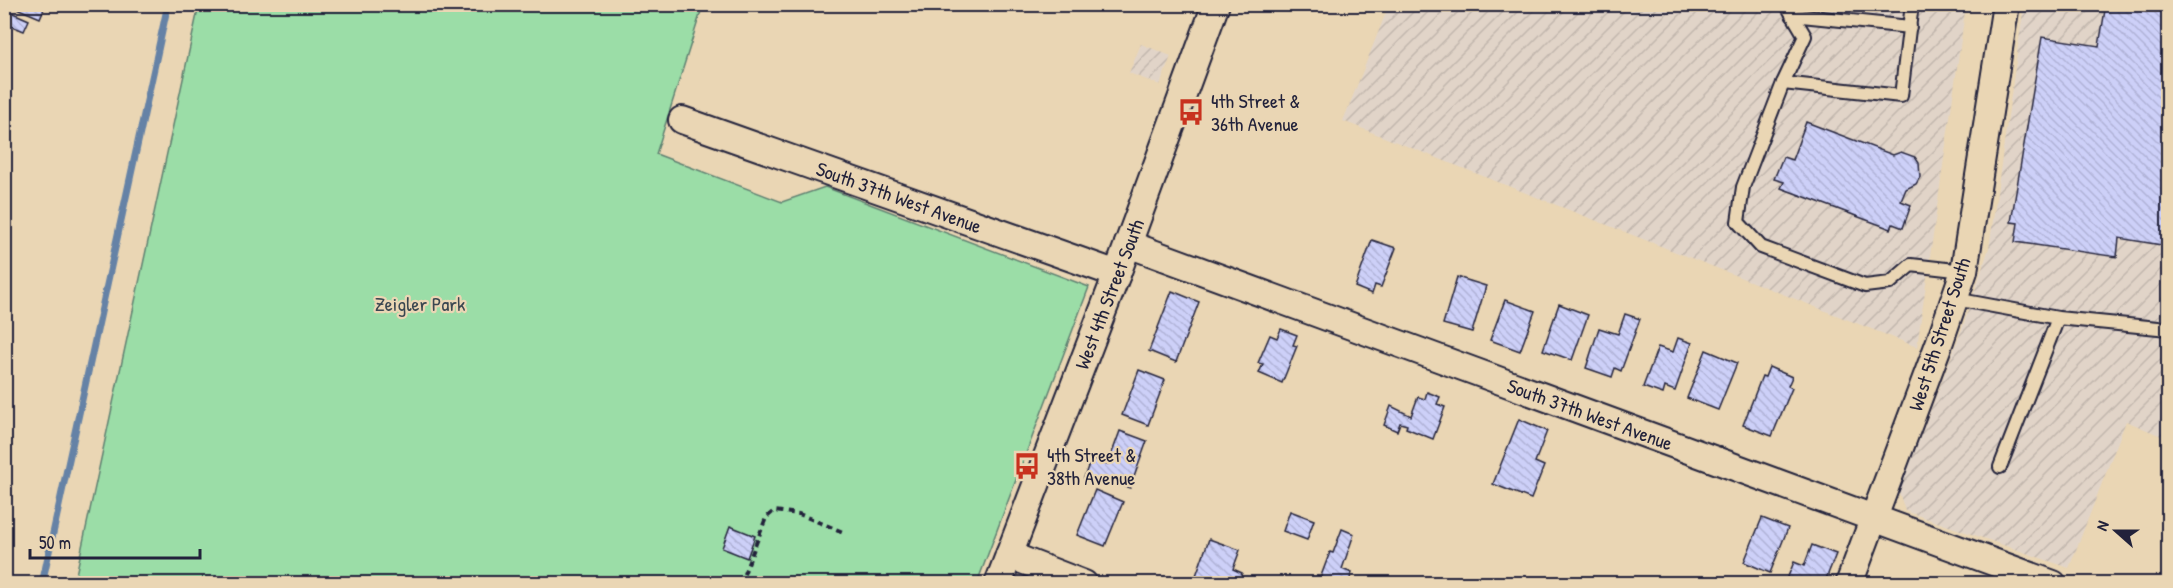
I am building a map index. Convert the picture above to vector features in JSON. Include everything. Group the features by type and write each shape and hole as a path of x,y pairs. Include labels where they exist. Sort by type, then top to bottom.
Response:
{"street":[{"name":"West 4th Street South","path":"998,584 1117,274 1216,4"},
{"name":"West 5th Street South","path":"1849,584 1964,272 2006,4"},
{"name":"South 37th West Avenue","path":"682,120 1117,274"},
{"name":"South 37th West Avenue","path":"1128,244 2053,584"},
{"path":"1009,555 1084,584"}],"lane":[{"path":"1783,83 1901,96 1912,4"},
{"path":"1789,10 1910,27"},
{"path":"1789,10 1805,36 1783,83 1743,187 1738,222 1761,247 1865,286 1890,283 1911,265 1964,272"},
{"path":"1955,298 2058,318 2169,329"},
{"path":"2000,467 2058,318"}],"path":[{"path":"740,584 766,518 774,511 799,514 843,532"}],"shaded area":[{"path":"1389,5 1966,5 1917,347 1343,121"},
{"path":"2024,5 2168,5 2168,439 2126,421 2069,568 1905,511 1899,492 1963,326 1989,248"},
{"path":"1141,44 1171,56 1160,85 1129,73"}],"green space":[{"name":"Zeigler Park","path":"199,5 703,5 656,154 782,202 825,187 1089,287 977,583 74,584"}],"building":[{"path":"7,4 46,4 40,18"},
{"path":"2106,4 2168,4 2168,246 2119,238 2117,257 2015,242 2018,223 2011,222 2042,37 2099,46"},
{"path":"4,9 29,20 24,31 4,23"},
{"path":"4,78 10,80 4,94"},
{"path":"1806,122 1893,155 1901,152 1915,157 1919,163 1920,177 1916,184 1906,189 1901,201 1911,205 1903,228 1893,224 1891,229 1781,188 1784,182 1774,179 1783,157 1792,160"},
{"path":"1372,240 1396,248 1381,287 1375,285 1372,294 1355,287"},
{"path":"1457,277 1486,286 1472,332 1443,324"},
{"path":"1172,291 1199,302 1176,362 1149,351"},
{"path":"1505,300 1535,311 1520,351 1490,340"},
{"path":"1559,304 1588,315 1572,360 1543,350"},
{"path":"1625,314 1640,319 1621,371 1615,368 1612,377 1586,368 1599,328 1618,334"},
{"path":"1281,329 1297,335 1293,345 1297,346 1282,383 1259,373 1263,364 1258,363 1270,335 1277,338"},
{"path":"1678,338 1692,343 1675,391 1665,387 1663,394 1643,387 1658,347 1673,352"},
{"path":"1706,350 1737,363 1718,410 1687,398"},
{"path":"1769,367 1792,377 1788,386 1792,388 1772,436 1743,425 1762,376 1765,377"},
{"path":"1139,370 1165,380 1148,425 1122,415"},
{"path":"1427,392 1440,397 1437,404 1445,407 1433,439 1406,428 1407,425 1400,423 1397,431 1384,425 1391,406 1411,416 1418,397 1425,399"},
{"path":"1519,419 1547,431 1535,462 1544,466 1531,499 1493,484"},
{"path":"1120,431 1147,441 1130,488 1104,479 1102,484 1084,478 1091,458 1108,464"},
{"path":"1095,490 1123,502 1105,546 1077,535"},
{"path":"1290,511 1314,520 1307,540 1283,531"},
{"path":"1762,518 1788,528 1770,573 1744,562"},
{"path":"730,526 755,536 747,558 722,548"},
{"path":"1342,529 1354,534 1342,569 1352,573 1348,584 1318,584 1330,552 1333,553"},
{"path":"1209,539 1240,550 1233,569 1242,573 1238,584 1193,584"},
{"path":"1812,545 1836,554 1824,584 1785,584 1794,562 1804,566"}],"waterway":[{"path":"42,584 168,4"}],"place":[{"name":"4th Street & 36th Avenue","path":"1191,112"},
{"name":"4th Street & 38th Avenue","path":"1027,466"}]}
